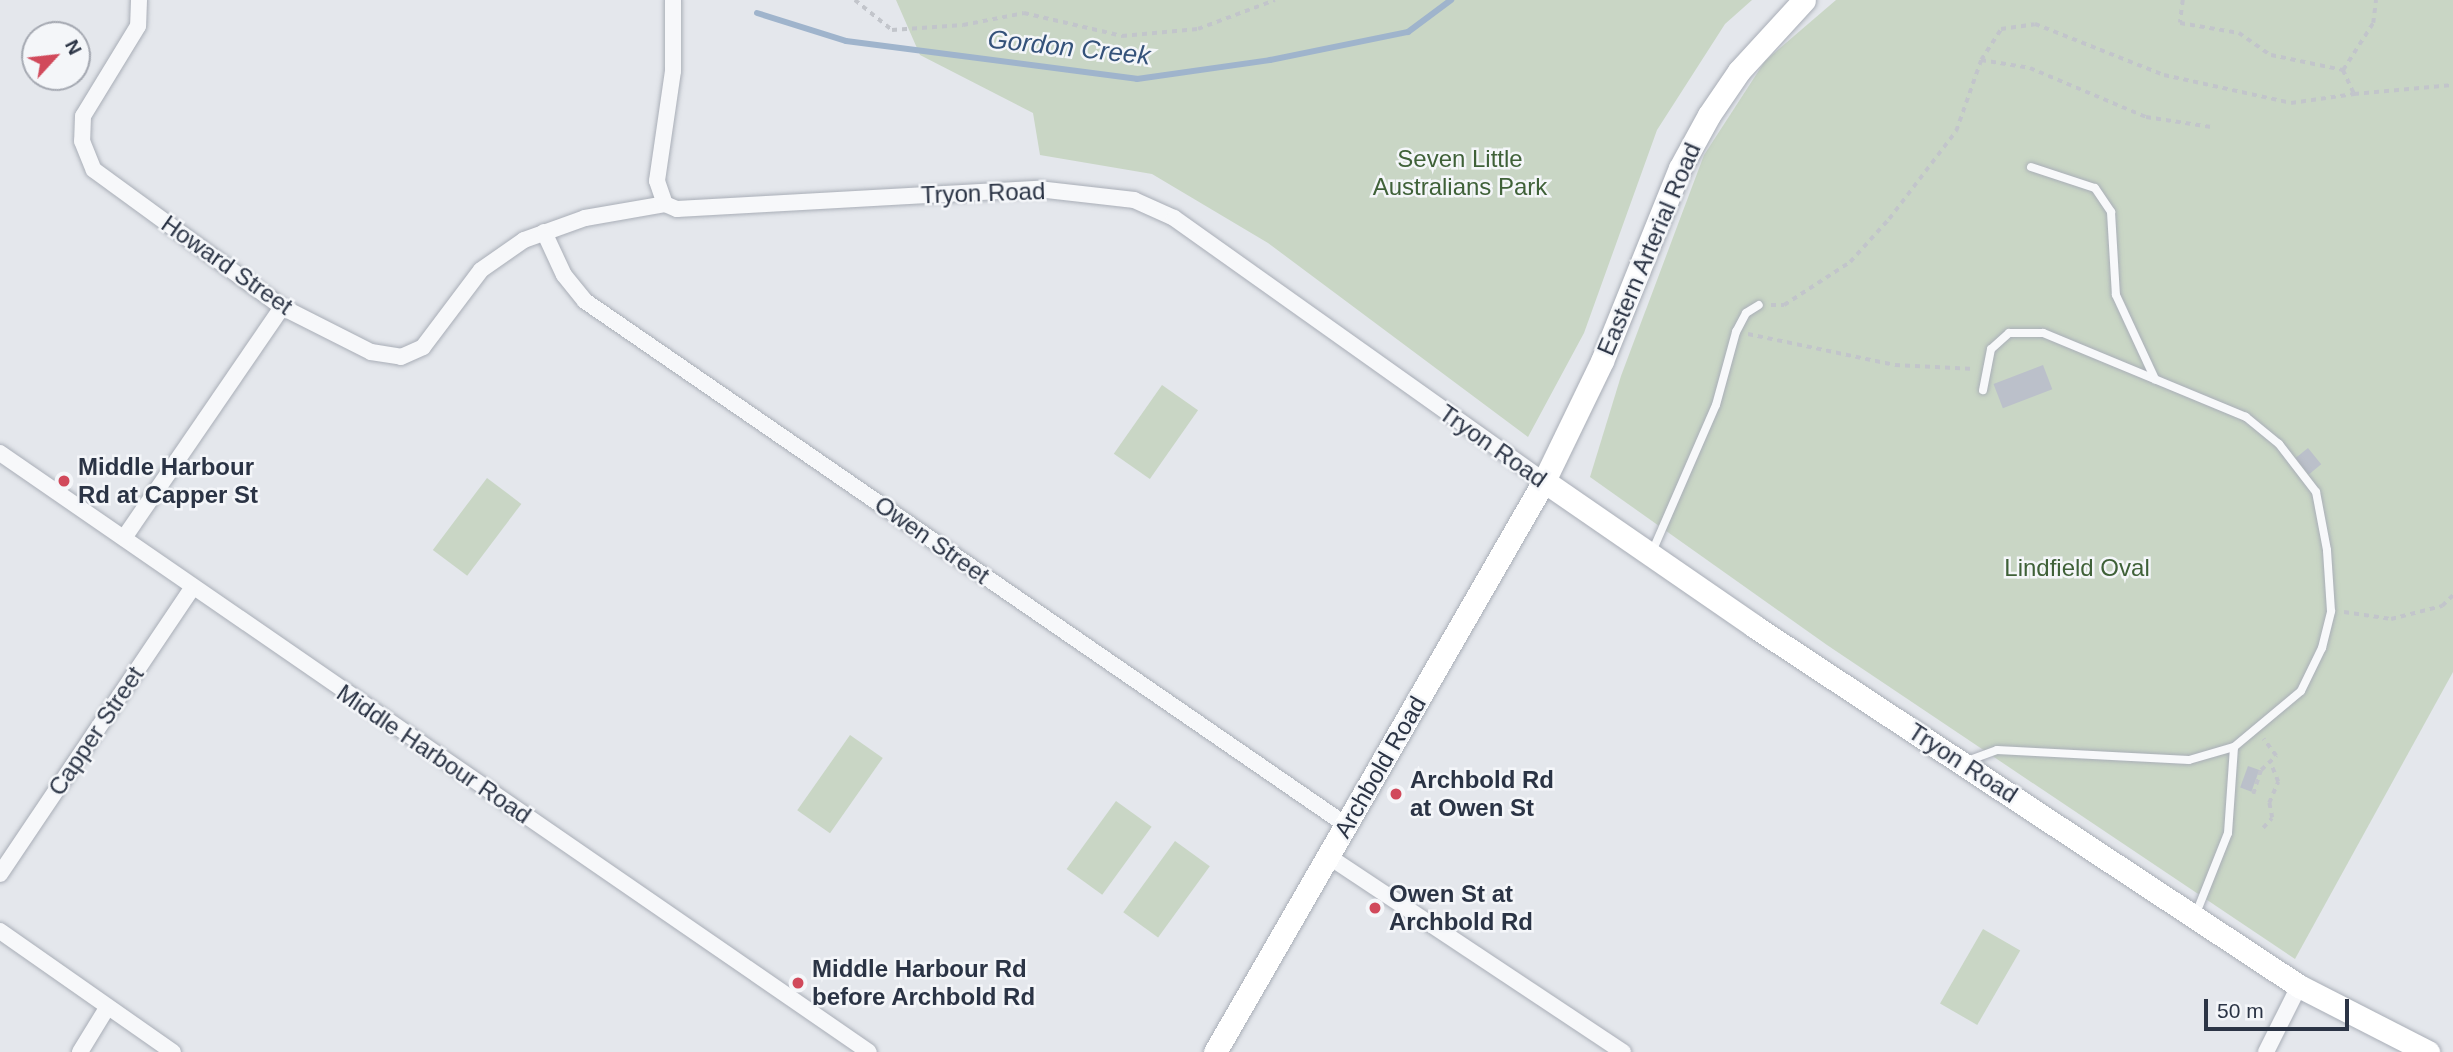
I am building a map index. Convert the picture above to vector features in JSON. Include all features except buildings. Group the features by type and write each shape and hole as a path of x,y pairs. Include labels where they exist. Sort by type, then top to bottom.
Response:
{"main road":[{"name":"Eastern Arterial Road","path":"1544,481 1602,361 1680,168 1739,71 1804,0"},
{"name":"Tryon Road","path":"1544,481 2299,986 2428,1052"},
{"name":"Archbold Road","path":"1215,1052 1544,481"}],"street":[{"name":"Howard Street","path":"139,0 138,26 83,116 82,141 89,162 105,180 282,307 371,352 401,357 433,338 467,286 491,261 544,232 584,218 665,205"},
{"path":"665,205 657,181 673,71 673,0"},
{"name":"Tryon Road","path":"665,205 677,209 1038,189 1134,200 1174,218 1544,481"},
{"name":"Owen Street","path":"544,232 564,275 585,301 1346,825"},
{"path":"124,538 282,307"},
{"name":"Middle Harbour Road","path":"0,453 192,588 869,1052"},
{"name":"Capper Street","path":"0,874 192,588"},
{"path":"1328,856 1623,1052"},
{"path":"0,930 173,1052"},
{"path":"2266,1052 2299,986"},
{"path":"80,1052 107,1008"}],"lane":[{"path":"2031,167 2095,188 2112,212 2116,295 2155,379"},
{"path":"1651,555 1716,405 1736,331 1746,313 1759,305"},
{"path":"1963,763 1997,750 2189,761 2234,747 2257,731 2301,691 2322,648 2331,611 2327,551 2316,492 2279,444 2246,417 2043,332 2009,333 1991,349 1983,390"},
{"path":"2195,917 2228,833 2234,747"}],"path":[{"path":"855,0 892,30 963,26 1024,13 1122,36 1198,29 1275,0"},
{"path":"2183,0 2180,23 2203,23 2239,33 2271,55 2343,70"},
{"path":"2343,70 2373,23 2376,0"},
{"path":"1759,305 1784,305 1850,262 1889,219 1956,131 1980,60 2001,29 2035,24 2164,75 2291,103 2453,85"},
{"path":"1980,60 2030,68 2146,117 2211,127"},
{"path":"2343,70 2354,94"},
{"path":"1736,331 1895,365 1987,370"},
{"path":"2331,611 2391,619 2442,606 2453,595"},
{"path":"2253,794 2261,770 2276,756 2257,731"},
{"path":"2263,828 2272,818 2269,803 2278,782 2270,762"}],"green space":[{"name":"Seven Little Australians Park","path":"896,0 1752,0 1725,24 1657,130 1584,333 1528,437 1268,243 1152,174 1040,155 1033,113 920,55"},
{"name":"Lindfield Oval","path":"1836,0 2453,0 2453,672 2295,959 1827,645 1590,477 1621,376 1704,155 1765,61"},
{"path":"1162,385 1198,410 1150,479 1114,454"},
{"path":"487,478 521,504 467,576 433,550"},
{"path":"850,735 883,758 830,833 797,810"},
{"path":"1116,801 1152,827 1102,895 1067,869"},
{"path":"1175,841 1210,866 1158,937 1123,912"},
{"path":"1983,929 2020,950 1977,1025 1940,1003"}],"waterway":[{"name":"Gordon Creek","path":"757,13 846,41 1137,79 1270,60 1408,32 1451,0"}],"place":[{"name":"Middle Harbour Rd at Capper St","path":"64,481"},
{"name":"Archbold Rd at Owen St","path":"1396,794"},
{"name":"Owen St at Archbold Rd","path":"1375,908"},
{"name":"Middle Harbour Rd before Archbold Rd","path":"798,983"}]}
